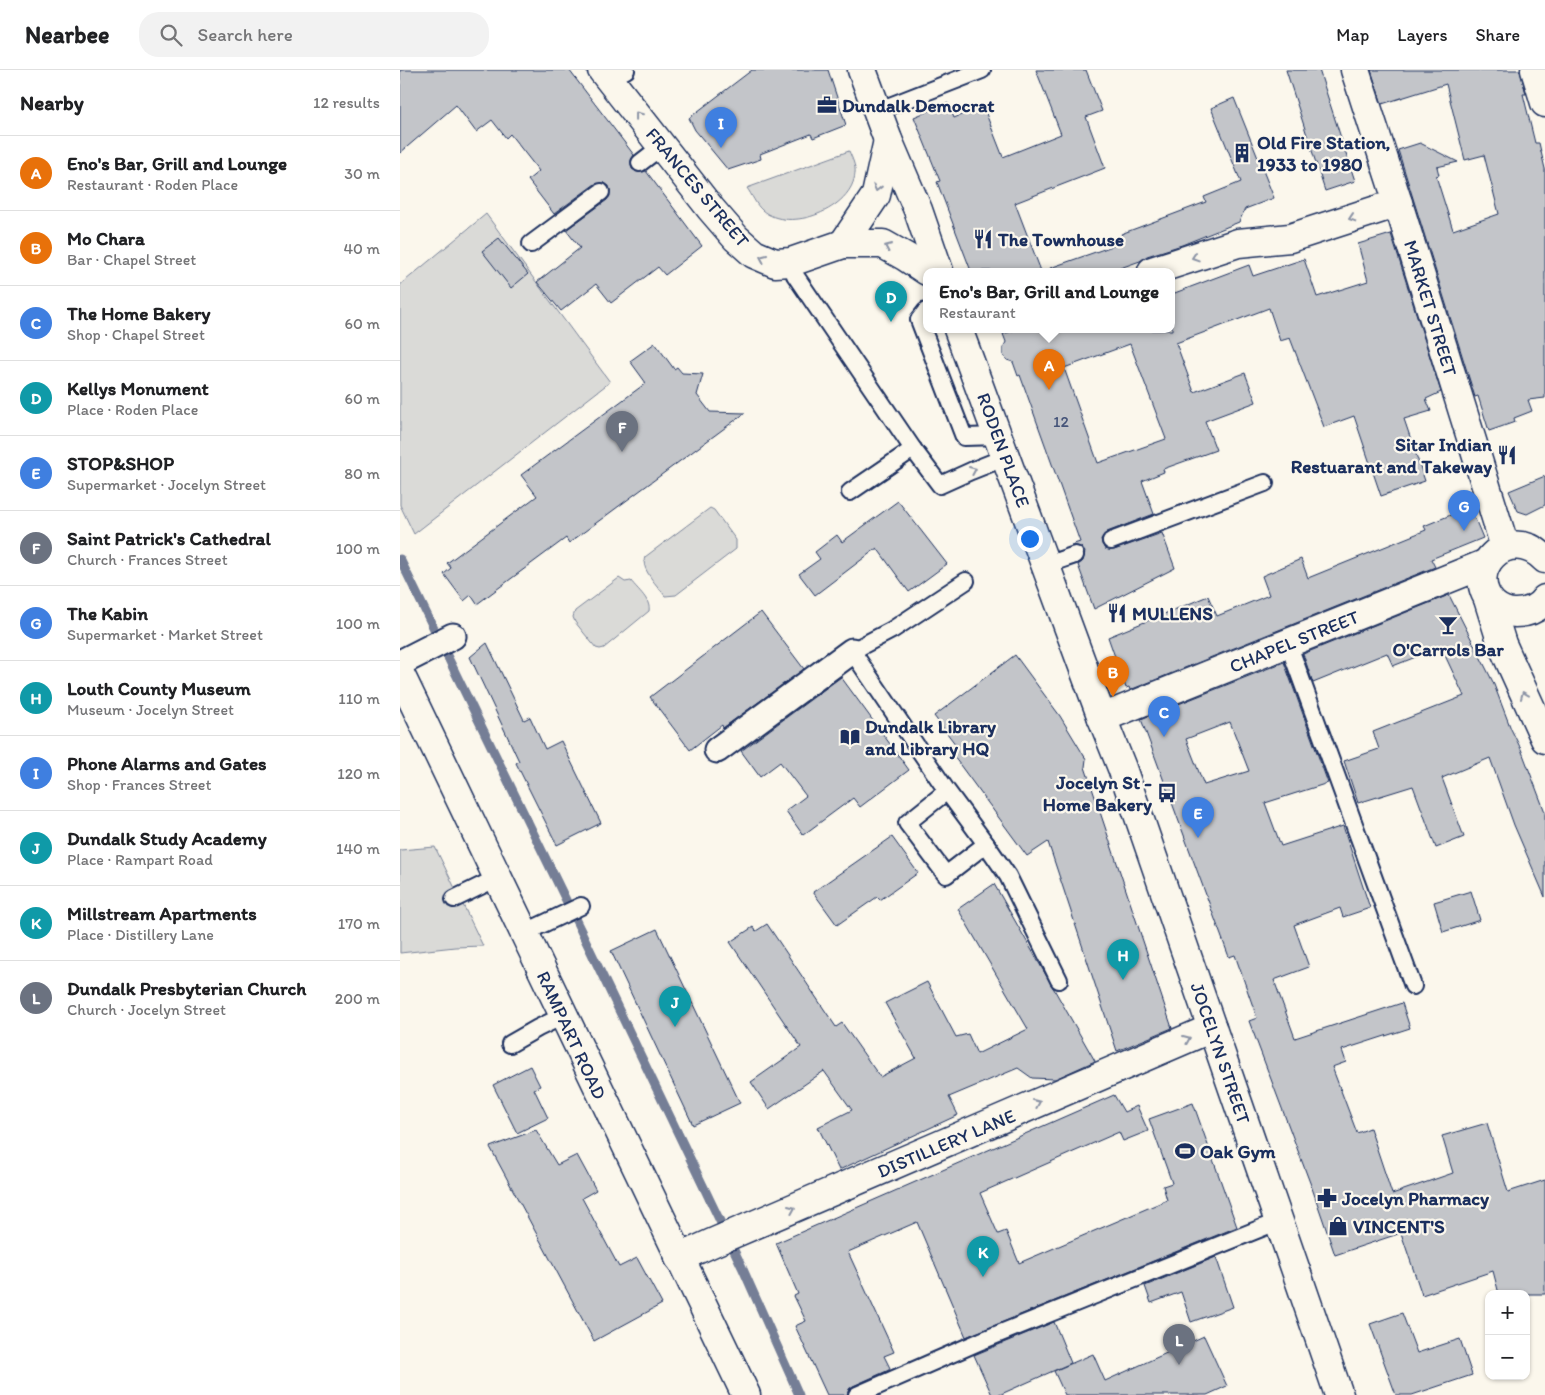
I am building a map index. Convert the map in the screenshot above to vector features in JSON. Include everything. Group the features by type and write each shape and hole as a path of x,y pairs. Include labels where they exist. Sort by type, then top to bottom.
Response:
{"street":[{"path":"862,70 888,140 918,210 938,268"},
{"name":"MARKET STREET","path":"1354,70 1398,203 1496,555"},
{"path":"1535,70 1545,103"},
{"name":"FRANCES STREET","path":"612,73 662,146 711,209 736,238 754,254 775,263 791,262 843,244 883,244 923,269"},
{"path":"843,244 876,195 888,140"},
{"path":"1161,268 1238,243 1290,238 1398,203"},
{"name":"RODEN PLACE","path":"965,333 1002,447 1122,768"},
{"path":"1541,547 1524,545 1496,555 1483,577 1483,586 1502,644 1545,739"},
{"name":"CHAPEL STREET","path":"1102,718 1288,643 1496,555"},
{"path":"1488,599 1497,608 1510,613 1524,613 1545,603"},
{"path":"400,663 453,636"},
{"path":"717,750 852,651"},
{"name":"RAMPART ROAD","path":"400,674 746,1395"},
{"name":"JOCELYN STREET","path":"1122,768 1339,1395"},
{"name":"DISTILLERY LANE","path":"680,1258 1212,1028"}],"lane":[{"path":"877,112 982,70"},
{"path":"640,163 662,146"},
{"path":"531,244 602,192"},
{"path":"791,262 795,275 913,449 940,485 971,470 1002,447"},
{"path":"923,315 919,320 923,330"},
{"path":"924,333 964,437 1002,447"},
{"path":"850,492 913,449"},
{"path":"1111,541 1265,483"},
{"path":"1046,565 1074,554"},
{"path":"966,581 892,630 852,651 947,791 1008,876 1059,980"},
{"path":"1288,643 1413,986"},
{"path":"947,791 906,823 946,875 986,844"},
{"path":"454,900 497,878"},
{"path":"524,933 581,906"},
{"path":"510,1044 563,1016"},
{"path":"857,1395 981,1341 1279,1221"}],"shaded area":[{"path":"849,151 855,170 852,186 832,207 818,214 803,218 788,219 774,217 760,208 747,188"},
{"path":"486,214 610,382 414,534 400,505 400,285"},
{"path":"710,508 714,510 736,540 736,549 676,595 665,596 647,572 644,562 645,557"},
{"path":"619,578 625,582 631,581 646,599 649,611 604,648 596,648 573,617 575,611"},
{"path":"435,847 483,946 400,953 400,850"}],"building":[{"path":"400,70 569,70 634,155 631,160 632,169 637,172 646,171 702,246 665,275 658,267 611,303 596,284 561,311 537,282 580,248 566,230 607,200 610,196 609,186 604,183 595,184 554,214 528,180 539,171 510,134 506,138 492,120 476,132 456,105 400,153"},
{"path":"752,70 828,70 846,125 813,138 811,134 760,154 761,159 728,170 695,130 689,118"},
{"path":"1036,70 1086,70 1102,111 1086,117 1105,168 1015,203 1040,268 970,268 937,182 940,181 914,117 948,103 954,118 983,106 1003,157 1061,134"},
{"path":"1286,70 1319,70 1355,181 1325,191"},
{"path":"1371,70 1520,70 1526,94 1523,94 1535,143 1539,143 1545,169 1545,398 1528,400 1532,411 1514,418 1515,422 1489,431 1478,396 1475,397 1398,150 1420,143 1458,162 1437,167 1439,175 1436,176 1453,230 1499,214 1484,155 1465,160 1446,84 1382,104"},
{"path":"1234,98 1274,198 1245,209 1239,222 1182,245 1147,256 1140,261 1120,268 1050,268 1124,242 1121,234 1206,202 1204,197 1241,182 1211,108"},
{"path":"1391,234 1441,392 1426,399 1431,411 1404,419 1425,481 1381,496 1354,416 1324,427 1290,338 1280,341 1269,308 1176,343 1194,392 1245,373 1256,402 1205,421 1216,450 1163,469 1164,472 1142,481 1154,514 1107,532 1101,539 1102,544 1105,549 1114,550 1162,533 1175,568 1094,609 1078,565 1083,561 1085,552 1081,547 1071,545 1080,542 1020,375 1018,376 1013,362 1007,360 1003,355 1003,348 1006,342 1003,334 1175,333 1175,293 1249,265 1253,276 1304,259 1317,297 1368,281 1358,244","holes":["1130,344 1166,439 1098,463 1064,368"]},
{"path":"499,238 528,274 511,288 482,251"},
{"path":"655,343 674,369 677,367 682,373 703,374 697,395 710,412 745,413 569,543 566,538 477,604 471,595 464,601 444,574 451,568 447,563 537,496 521,475 646,383 630,361"},
{"path":"1545,476 1545,505 1527,514 1518,511 1509,491"},
{"path":"898,501 947,564 909,592 877,548 815,595 799,574 820,559 815,552 837,535 842,542"},
{"path":"1470,507 1483,538 1431,559 1435,567 1130,690 1129,687 1126,688 1108,637 1208,596 1217,616 1269,595 1262,576 1301,559 1308,578 1426,530 1424,526"},
{"path":"1449,595 1493,682 1545,812 1545,897 1514,825 1490,758 1442,778 1464,837 1436,848 1413,786 1358,803 1344,761 1379,749 1373,732 1464,696 1441,647 1393,666 1387,653 1313,683 1303,654"},
{"path":"761,612 804,669 723,728 722,725 690,750 650,697"},
{"path":"487,643 524,720 530,717 545,749 561,741 601,823 557,845 516,763 519,761 470,657"},
{"path":"1015,655 1060,716 1086,759 1085,767 1172,1028 1117,1051 1048,842 1027,856 949,750 956,745 934,716"},
{"path":"1284,662 1328,783 1265,803 1281,846 1343,826 1370,908 1343,917 1340,908 1294,925 1309,967 1274,980 1295,1038 1402,1003 1410,1028 1342,1050 1346,1062 1332,1067 1357,1133 1370,1128 1392,1194 1453,1173 1442,1136 1487,1123 1508,1192 1545,1180 1545,1294 1530,1294 1530,1290 1498,1290 1493,1271 1422,1295 1401,1233 1335,1255 1312,1188 1249,1021 1257,1018 1235,955 1229,957 1141,719","holes":["1230,722 1249,771 1204,785 1186,739"]},
{"path":"841,677 909,770 860,807 853,798 803,835 786,811 806,796 780,762 760,777 741,751"},
{"path":"892,837 918,873 880,900 877,897 837,925 813,892"},
{"path":"994,884 1095,1061 1055,1079 1032,1078 1018,1068 949,1097 958,1115 839,1170 818,1127 852,1110 824,1071 769,1109 751,1082 801,1047 730,942 753,927 756,931 767,924 836,1027 842,1023 880,1077 916,1058 885,1003 927,982 956,1037 968,1034 977,1054 1028,1029 958,909"},
{"path":"1471,891 1480,920 1443,932 1434,902"},
{"path":"657,929 740,1103 693,1125 611,951"},
{"path":"530,1066 540,1086 534,1089 548,1118 517,1133 493,1085"},
{"path":"1114,1095 1124,1112 1137,1106 1148,1131 1123,1141 1119,1132 980,1193 998,1234 1006,1231 1019,1263 1167,1200 1163,1186 1172,1183 1149,1119 1193,1103 1237,1227 966,1337 917,1222 848,1252 894,1352 884,1356 890,1368 889,1370 853,1386 849,1389 847,1395 827,1395 795,1326 806,1321 794,1296 798,1294 776,1243"},
{"path":"536,1130 557,1165 577,1155 596,1190 582,1198 619,1267 637,1258 662,1304 594,1341 490,1147"},
{"path":"1216,1257 1233,1307 1191,1322 1181,1292 1151,1303 1145,1286"},
{"path":"1402,1313 1417,1353 1460,1339 1472,1375 1412,1395 1396,1395 1370,1324"},
{"path":"1054,1322 1071,1363 999,1395 992,1395 974,1355"},
{"path":"1204,1336 1227,1386 1207,1395 1065,1395 1054,1371 1093,1354 1105,1381"}],"waterway":[{"path":"400,559 742,1267 799,1395"}],"place":[{"name":"Dundalk Democrat","path":"827,105"},
{"name":"Phone Alarms and Gates","path":"721,148"},
{"name":"Old Fire Station, 1933 to 1980","path":"1242,153"},
{"name":"The Townhouse","path":"983,239"},
{"name":"Kellys Monument","path":"891,322"},
{"name":"Eno's Bar, Grill and Lounge","path":"1049,390"},
{"name":"Saint Patrick's Cathedral","path":"622,452"},
{"name":"Sitar Indian Restuarant and Takeway","path":"1507,455"},
{"name":"The Kabin","path":"1464,531"},
{"name":"MULLENS","path":"1117,613"},
{"name":"O'Carrols Bar","path":"1448,625"},
{"name":"Mo Chara","path":"1113,697"},
{"name":"Dundalk Library and Library HQ","path":"850,737"},
{"name":"The Home Bakery","path":"1164,737"},
{"name":"Jocelyn St - Home Bakery","path":"1167,793"},
{"name":"STOP&SHOP","path":"1198,838"},
{"name":"Louth County Museum","path":"1123,980"},
{"name":"Dundalk Study Academy","path":"675,1027"},
{"name":"Oak Gym","path":"1185,1151"},
{"name":"Jocelyn Pharmacy","path":"1327,1198"},
{"name":"VINCENT'S","path":"1338,1226"},
{"name":"Millstream Apartments","path":"983,1277"},
{"name":"Dundalk Presbyterian Church","path":"1179,1365"}]}
